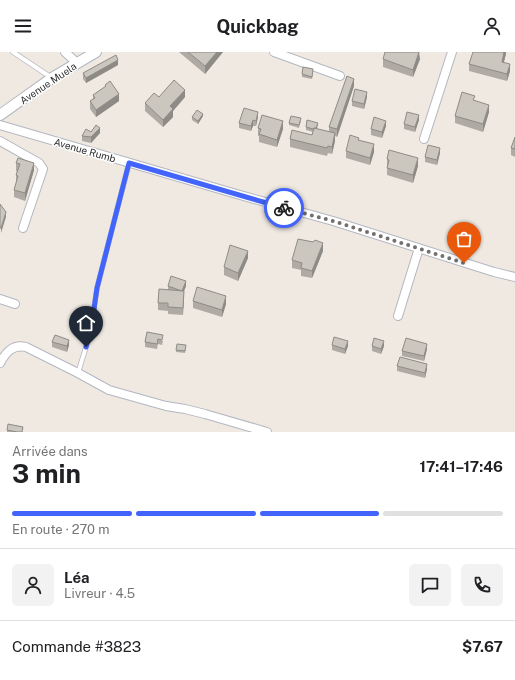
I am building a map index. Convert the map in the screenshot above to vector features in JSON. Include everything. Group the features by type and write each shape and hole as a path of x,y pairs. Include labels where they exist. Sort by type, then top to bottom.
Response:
{"street":[{"path":"65,52 77,63"},
{"name":"Avenue Muela","path":"0,115 52,78 96,52"},
{"path":"274,52 340,76"},
{"path":"424,139 452,52"},
{"name":"Avenue Rumb","path":"0,125 240,196 333,221 494,272 515,277"},
{"path":"0,141 39,163 43,169 24,228"},
{"path":"398,316 419,248"},
{"path":"0,299 15,304"},
{"path":"0,363 6,352 10,349 22,346 26,347 109,390 166,406 205,414 264,432"}],"lane":[{"path":"13,52 52,78"},
{"path":"78,373 91,330 97,288 129,163"}],"building":[{"path":"188,52 217,52 205,66"},
{"path":"385,52 419,52 413,70 383,59"},
{"path":"473,52 504,52 502,62 510,64 507,74 469,64"},
{"path":"116,55 118,60 86,78 83,73"},
{"path":"303,67 313,69 312,77 302,74"},
{"path":"347,76 354,79 337,129 329,127"},
{"path":"174,80 185,90 170,106 173,109 163,120 145,103 154,93 159,97"},
{"path":"110,81 119,94 96,110 90,101 95,98 93,95 106,86 105,85"},
{"path":"355,89 367,92 364,104 352,101"},
{"path":"462,92 475,96 473,100 489,105 483,124 455,116"},
{"path":"244,108 258,112 256,121 253,120 251,126 239,123"},
{"path":"197,110 203,114 198,121 192,117"},
{"path":"407,112 419,115 415,127 404,124"},
{"path":"262,115 283,121 277,140 259,134 261,129 258,128"},
{"path":"291,116 301,118 299,125 289,123"},
{"path":"374,117 386,121 382,132 371,129"},
{"path":"307,120 318,123 316,128 313,129 306,127"},
{"path":"96,125 100,128 91,137 82,136 86,129 91,132"},
{"path":"314,128 335,133 332,147 328,146 327,148 290,139 292,130 312,135"},
{"path":"350,135 359,138 358,140 374,144 370,158 346,151"},
{"path":"515,137 515,149 511,148"},
{"path":"428,145 440,148 437,160 425,157"},
{"path":"389,150 418,158 413,175 387,168"},
{"path":"18,158 34,163 25,193 14,190 18,176 16,175 20,164 16,163"},
{"path":"0,204 6,212 1,228 0,228"},
{"path":"298,239 313,242 315,240 323,243 312,271 301,268 302,263 292,260"},
{"path":"230,245 248,251 238,273 224,267"},
{"path":"171,276 186,281 182,291 168,286"},
{"path":"197,287 226,296 222,310 193,301"},
{"path":"159,289 184,291 183,308 168,307 168,303 158,303"},
{"path":"147,332 163,335 162,340 158,339 157,344 145,342"},
{"path":"55,335 69,340 67,346 52,342"},
{"path":"334,337 348,341 345,349 332,345"},
{"path":"374,338 384,341 381,349 372,346"},
{"path":"406,338 427,344 424,356 402,351"},
{"path":"177,344 186,345 185,351 176,350"},
{"path":"400,357 427,364 425,373 397,366"},
{"path":"8,424 23,427 22,432 7,430"}],"way so far":[{"path":"284,208 333,221 464,263"}],"route":[{"path":"86,347 91,330 97,288 129,163 284,208"}]}
